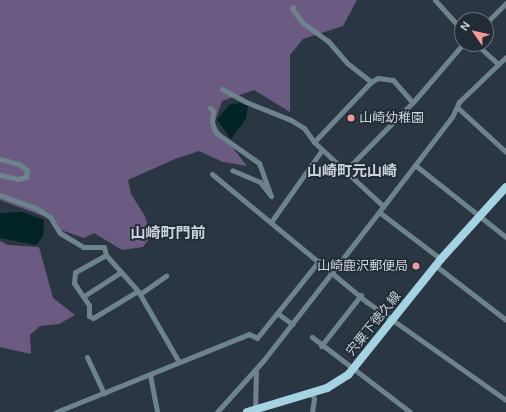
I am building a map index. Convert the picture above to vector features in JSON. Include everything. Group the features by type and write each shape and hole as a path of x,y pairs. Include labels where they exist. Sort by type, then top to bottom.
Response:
{"main road":[{"name":"宍粟下徳久線","path":"247,412 255,411 312,393 334,384 353,370 438,263 506,187"}],"street":[{"path":"435,0 454,21"},
{"path":"494,15 506,3"},
{"path":"293,7 292,10 303,23 328,41 347,63 371,82"},
{"path":"345,171 412,102 456,52"},
{"path":"485,52 498,64"},
{"path":"218,412 256,370 292,324 458,108 459,102 506,57"},
{"path":"314,142 371,82 378,78 393,80 412,102"},
{"path":"222,89 246,102 291,120 304,128 314,142 382,206"},
{"path":"210,108 214,111 212,122 215,132 259,163 271,196 260,182 232,170"},
{"path":"458,108 506,152"},
{"path":"271,222 322,150"},
{"path":"0,159 19,164 27,170 26,177 18,179 0,175"},
{"path":"415,165 506,238"},
{"path":"212,174 361,295 506,400"},
{"path":"0,195 36,208 50,217 60,233 83,247 104,248 106,255 139,292 179,362"},
{"path":"379,212 506,320"},
{"path":"106,255 74,272 74,284 84,296 89,316 94,318 166,276"},
{"path":"56,412 248,334 257,338 319,261"},
{"path":"84,296 121,272"},
{"path":"321,346 361,295"},
{"path":"276,313 292,324"},
{"path":"312,337 321,346 410,412"},
{"path":"87,356 104,393"},
{"path":"255,411 256,370"},
{"path":"150,375 157,412"},
{"path":"312,393 314,399 312,412"}],"shaded area":[{"path":"0,0 357,0 343,26 303,39 290,55 290,112 254,90 222,101 214,124 247,166 223,162 199,151 175,159 128,180 131,194 145,216 151,236 143,247 122,250 94,233 84,238 55,228 54,220 0,200"},
{"path":"239,103 248,105 246,119 231,139 217,120 229,105"},
{"path":"22,212 44,220 43,237 36,245 0,238 0,213"},
{"path":"0,241 8,245 39,247 53,298 75,315 59,324 40,326 30,335 31,354 0,347"}],"place":[{"name":"山崎幼稚園","path":"351,118"},
{"name":"山崎鹿沢郵便局","path":"416,266"}],"district":[{"name":"山崎町元山崎","path":"352,171"},
{"name":"山崎町門前","path":"168,233"}]}
